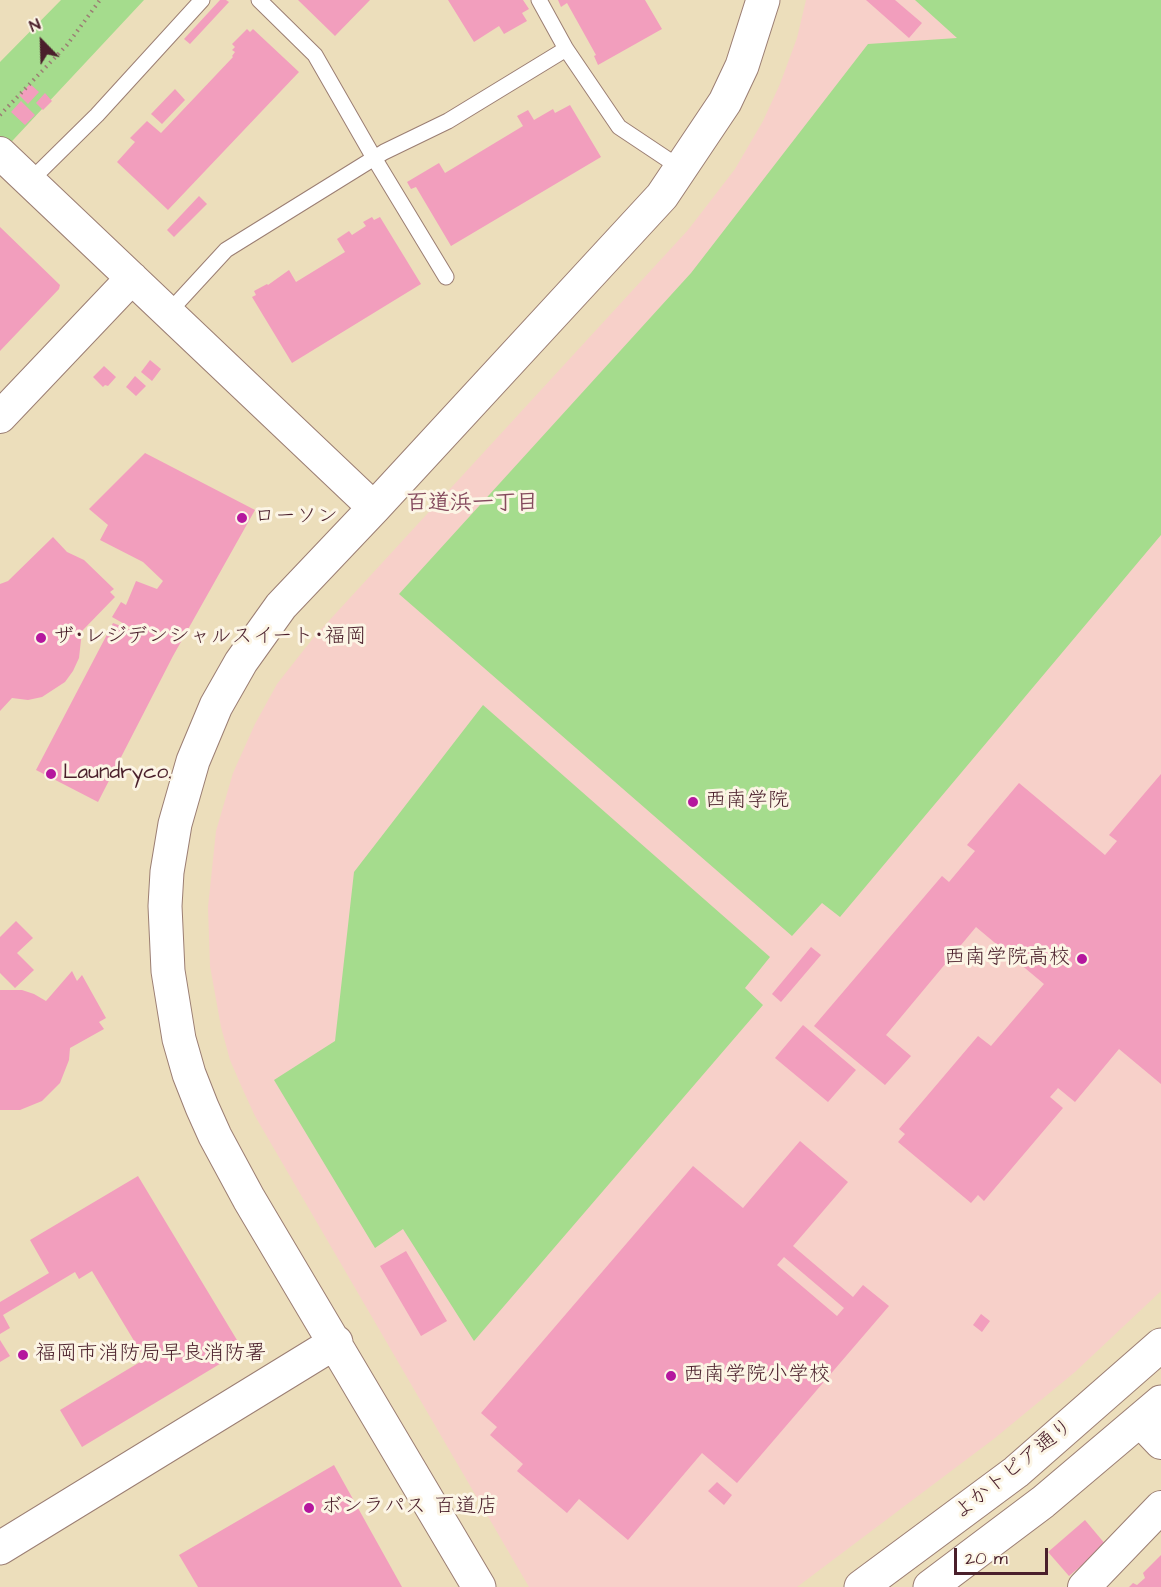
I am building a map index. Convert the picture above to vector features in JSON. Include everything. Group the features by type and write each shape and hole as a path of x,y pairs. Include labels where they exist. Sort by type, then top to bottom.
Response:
{"street":[{"path":"479,1587 249,1198 202,1107 179,1039 167,961 165,906 167,872 175,824 193,761 216,706 241,662 281,606 663,196 725,102 742,66 763,0"},
{"path":"0,153 374,508"},
{"path":"0,417 132,278"},
{"path":"0,1548 336,1342"},
{"name":"よかトピア通り","path":"861,1587 1016,1472 1161,1345"},
{"name":"よかトピア通り","path":"930,1587 1154,1422"},
{"path":"1084,1587 1159,1513"}],"lane":[{"path":"30,181 97,115 202,0"},
{"path":"259,0 315,55 446,277"},
{"path":"538,0 566,49 619,127 682,169"},
{"path":"168,313 226,250 374,158 448,121 566,49"}],"path":[{"path":"0,115 67,45 100,0"}],"shaded area":[{"name":"西南学院","path":"806,0 1161,0 1161,1291 1075,1372 995,1438 797,1587 529,1587 255,1116 230,1060 221,1027 210,966 208,907 216,831 233,773 255,724 277,684 314,637 688,230 735,169 763,121 780,84 797,38"}],"green space":[{"path":"61,0 144,0 0,154 0,62"},
{"path":"915,0 1161,0 1161,535 840,917 822,903 792,936 399,594 691,273 868,44 957,38"},
{"path":"483,705 770,957 745,988 763,1005 474,1341 403,1229 375,1248 274,1080 335,1041 354,872"}],"building":[{"path":"220,0 229,2 190,44 184,39"},
{"path":"298,0 370,0 335,36"},
{"path":"448,0 523,0 529,9 522,13 527,21 504,34 499,26 474,42"},
{"path":"558,0 645,0 662,29 598,65 594,56 596,55 567,3 561,7"},
{"path":"866,0 895,0 922,23 909,38"},
{"path":"247,29 250,32 253,29 299,72 168,210 117,162 135,142 130,138 147,121 161,133 233,57 235,52 232,50 235,47 232,44"},
{"path":"30,84 39,92 28,104 19,95"},
{"path":"175,89 185,100 162,124 151,114"},
{"path":"45,93 52,101 43,110 36,103"},
{"path":"21,101 35,115 25,125 11,112"},
{"path":"570,105 601,157 451,246 416,187 411,189 407,182 439,163 445,173 523,126 517,116 528,110 534,120 553,109 555,113"},
{"path":"199,196 207,204 174,237 167,230"},
{"path":"372,217 374,220 380,217 421,284 292,363 252,297 256,295 254,291 268,285 289,270 296,282 345,252 337,239 349,231 352,235 366,226 363,222"},
{"path":"0,227 60,285 59,289 0,351"},
{"path":"150,360 161,369 152,381 141,372"},
{"path":"104,366 116,377 108,386 103,387 93,377"},
{"path":"135,376 146,386 136,396 126,387"},
{"path":"145,453 255,510 173,656 98,802 36,770 113,623 135,630 112,617 121,602 126,605 136,581 157,589 163,581 143,562 100,540 108,525 89,509"},
{"name":"ザ･レジデンシャルスイート･福岡","path":"53,537 67,552 84,560 114,589 110,592 115,597 82,631 79,658 65,682 42,697 28,700 12,698 0,711 0,584 8,581"},
{"path":"1161,774 1161,1084 1119,1049 1075,1102 1058,1088 1050,1097 1063,1108 984,1201 978,1195 971,1203 898,1142 905,1134 899,1129 978,1036 991,1046 1044,984 976,927 886,1035 911,1056 885,1085 814,1026 942,876 949,882 975,851 967,845 1019,783 1105,855 1117,841 1109,835"},
{"path":"16,921 33,938 17,953 34,970 15,988 0,973 0,937"},
{"path":"811,947 821,955 781,1002 772,994"},
{"path":"72,971 77,981 82,975 106,1018 99,1022 104,1029 70,1048 69,1060 60,1083 42,1101 20,1110 0,1110 0,990 22,990 46,1001"},
{"path":"803,1025 856,1070 828,1102 775,1058"},
{"name":"西南学院小学校","path":"800,1141 848,1182 793,1246 853,1297 863,1285 889,1306 737,1483 702,1453 628,1540 579,1499 567,1513 517,1471 523,1464 490,1435 497,1427 481,1413 693,1166 743,1208","holes":["784,1257 844,1308 837,1316 777,1265"]},
{"path":"138,1176 243,1350 82,1447 60,1410 145,1359 92,1271 79,1279 75,1272 3,1315 10,1328 0,1334 0,1302 49,1273 30,1240"},
{"path":"406,1251 447,1321 421,1336 380,1266"},
{"path":"981,1314 990,1321 982,1332 973,1325"},
{"path":"0,1340 10,1356 0,1362"},
{"name":"ボンラパス 百道店","path":"334,1465 402,1587 198,1587 179,1555"},
{"path":"717,1482 732,1495 724,1505 708,1491"},
{"path":"1085,1520 1106,1545 1069,1576 1048,1552"},
{"path":"1161,1555 1161,1587 1129,1587 1133,1583 1137,1585 1145,1578 1143,1573"}],"place":[{"name":"ローソン","path":"242,518"},
{"name":"ザ･レジデンシャルスイート･福岡","path":"41,638"},
{"name":"Laundryco.","path":"51,774"},
{"name":"西南学院","path":"693,802"},
{"name":"西南学院高校","path":"1082,959"},
{"name":"福岡市消防局早良消防署","path":"23,1355"},
{"name":"西南学院小学校","path":"671,1376"},
{"name":"ボンラパス 百道店","path":"309,1508"}],"district":[{"name":"百道浜一丁目","path":"472,504"}]}
